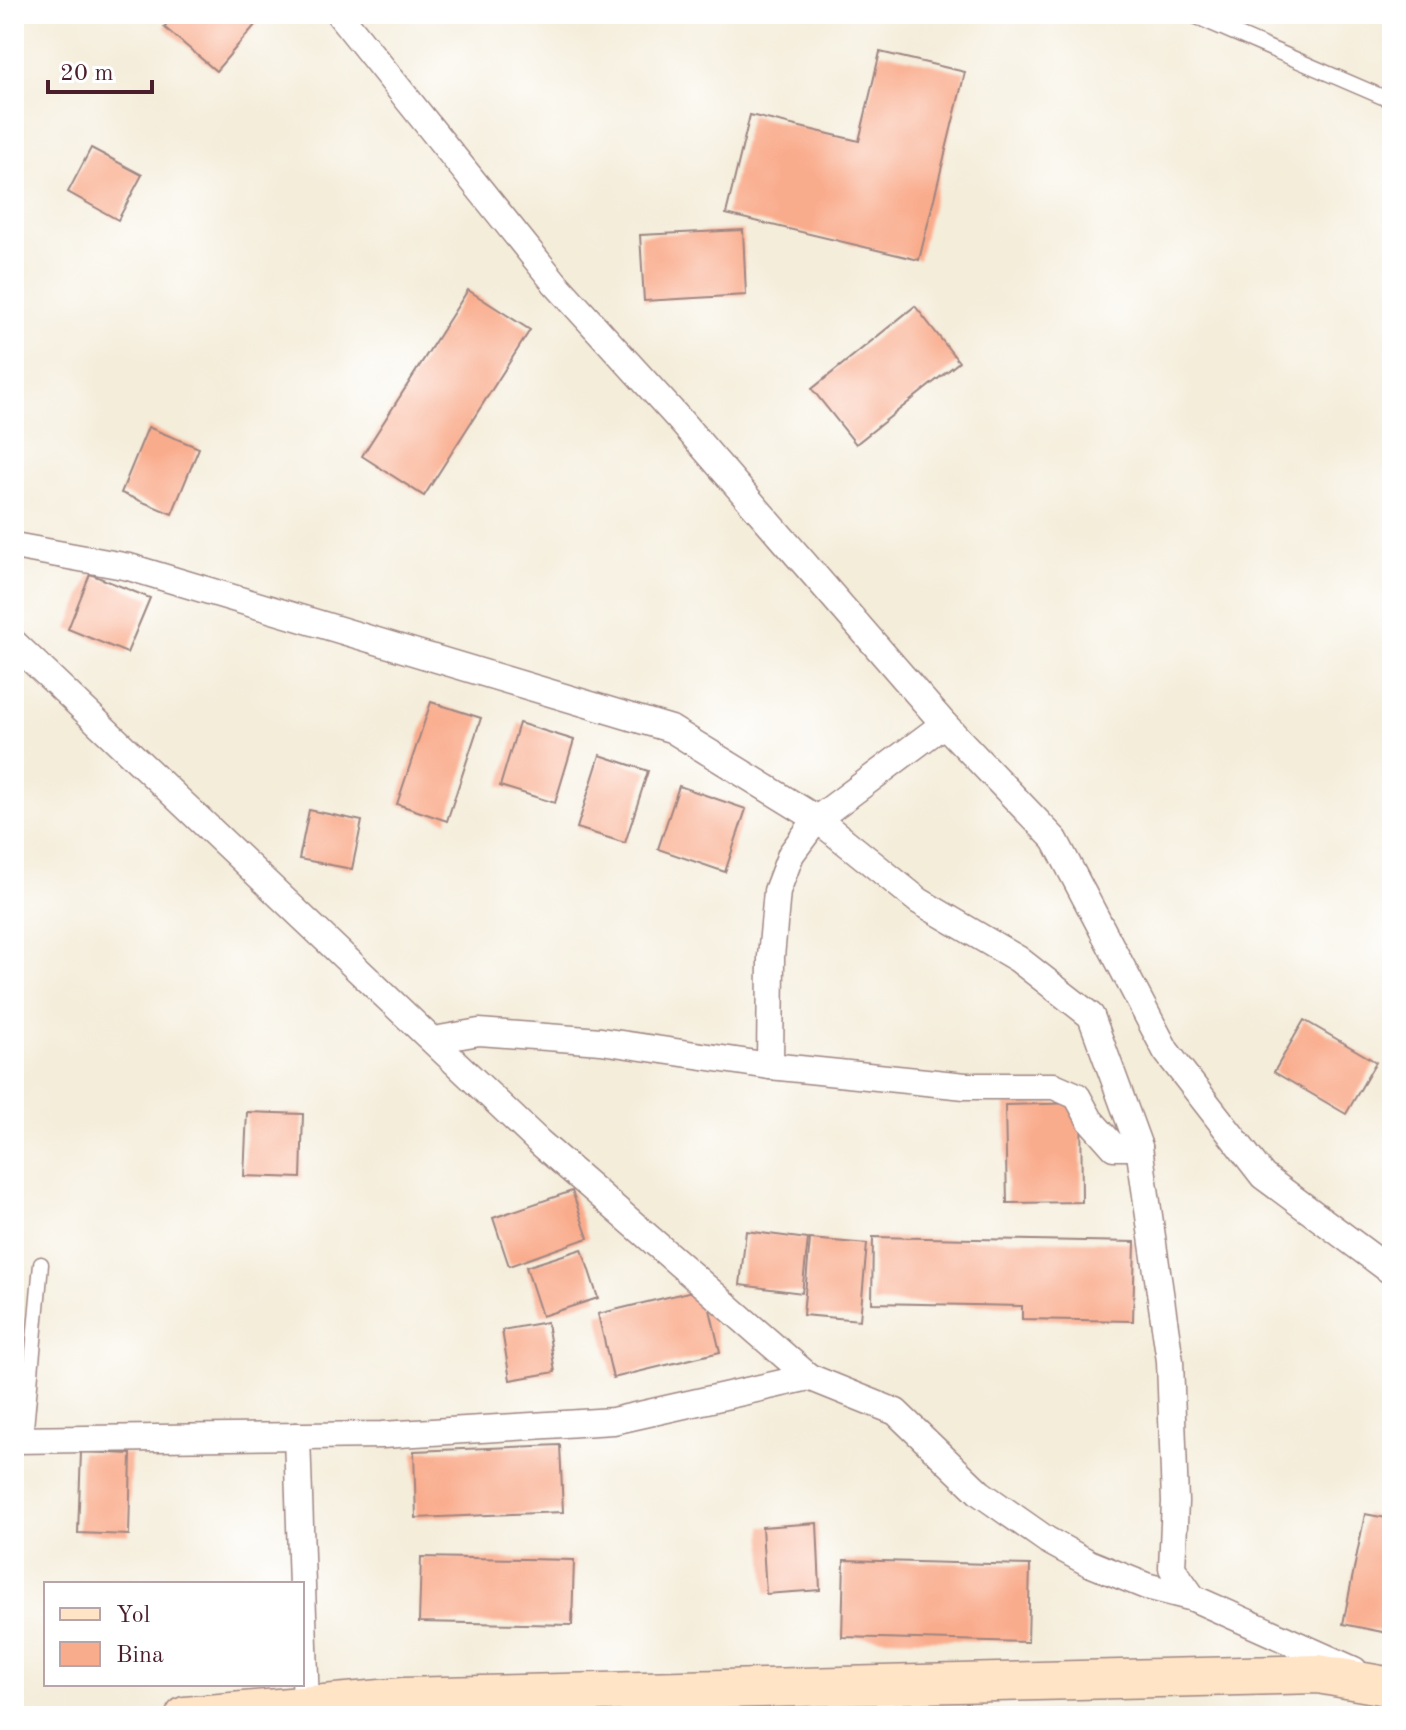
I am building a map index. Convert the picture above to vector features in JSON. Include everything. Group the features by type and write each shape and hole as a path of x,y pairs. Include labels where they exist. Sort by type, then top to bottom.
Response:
{"street":[{"path":"339,14 555,283 944,724 1055,840 1166,1051 1263,1176 1392,1272"},
{"path":"14,546 129,567 671,729 817,819 919,901 1018,959 1091,1016 1139,1147 1170,1361 1175,1502 1172,1568 1193,1598"},
{"path":"14,643 538,1141 809,1377 896,1412 980,1493 1047,1540 1089,1563 1193,1598 1387,1685"},
{"path":"770,1066 771,957 777,891 791,854 817,819 944,724"},
{"path":"434,1040 479,1032 601,1041 770,1066 965,1086 1054,1086 1077,1096 1090,1120 1114,1147 1139,1147"},
{"path":"20,1440 382,1435 613,1421 809,1377"},
{"path":"297,1436 302,1582"},
{"path":"304,1646 306,1706"},
{"path":"185,1716 306,1706 889,1700 1318,1674 1387,1685"}],"lane":[{"path":"1190,14 1392,101"},
{"path":"20,1440 41,1264"}],"building":[{"path":"175,14 257,14 261,18 216,71 164,27"},
{"path":"880,52 965,72 919,260 726,214 750,115 859,141"},
{"path":"91,148 142,175 118,220 68,192"},
{"path":"743,230 746,295 644,301 640,235"},
{"path":"468,290 530,330 424,496 362,456"},
{"path":"915,306 959,362 856,444 812,389"},
{"path":"148,427 199,448 172,514 121,493"},
{"path":"90,574 150,598 127,653 68,629"},
{"path":"431,702 481,718 447,821 397,804"},
{"path":"519,723 574,740 555,803 500,786"},
{"path":"600,755 648,771 625,843 577,828"},
{"path":"679,786 746,809 725,872 658,849"},
{"path":"309,810 362,821 352,869 299,859"},
{"path":"1304,1020 1376,1062 1346,1114 1274,1072"},
{"path":"1081,1103 1082,1202 1007,1203 1005,1105"},
{"path":"247,1112 303,1114 301,1178 244,1176"},
{"path":"572,1191 588,1238 509,1266 493,1218"},
{"path":"746,1231 808,1239 802,1293 740,1285"},
{"path":"873,1237 1135,1242 1133,1321 1022,1319 1022,1306 872,1303"},
{"path":"810,1239 867,1244 860,1320 803,1315"},
{"path":"582,1249 598,1298 542,1316 526,1267"},
{"path":"705,1288 720,1352 613,1378 598,1314"},
{"path":"547,1322 555,1372 510,1380 502,1330"},
{"path":"560,1445 563,1512 416,1518 414,1451"},
{"path":"81,1452 131,1454 129,1535 78,1533"},
{"path":"1365,1514 1392,1519 1392,1634 1343,1624"},
{"path":"817,1523 820,1590 766,1594 762,1527"},
{"path":"421,1557 574,1560 572,1625 419,1622"},
{"path":"844,1560 1030,1565 1028,1642 842,1637"},
{"path":"550,1705 551,1716 486,1716 486,1714"},
{"path":"638,1712 702,1712 702,1716 638,1716"}]}
